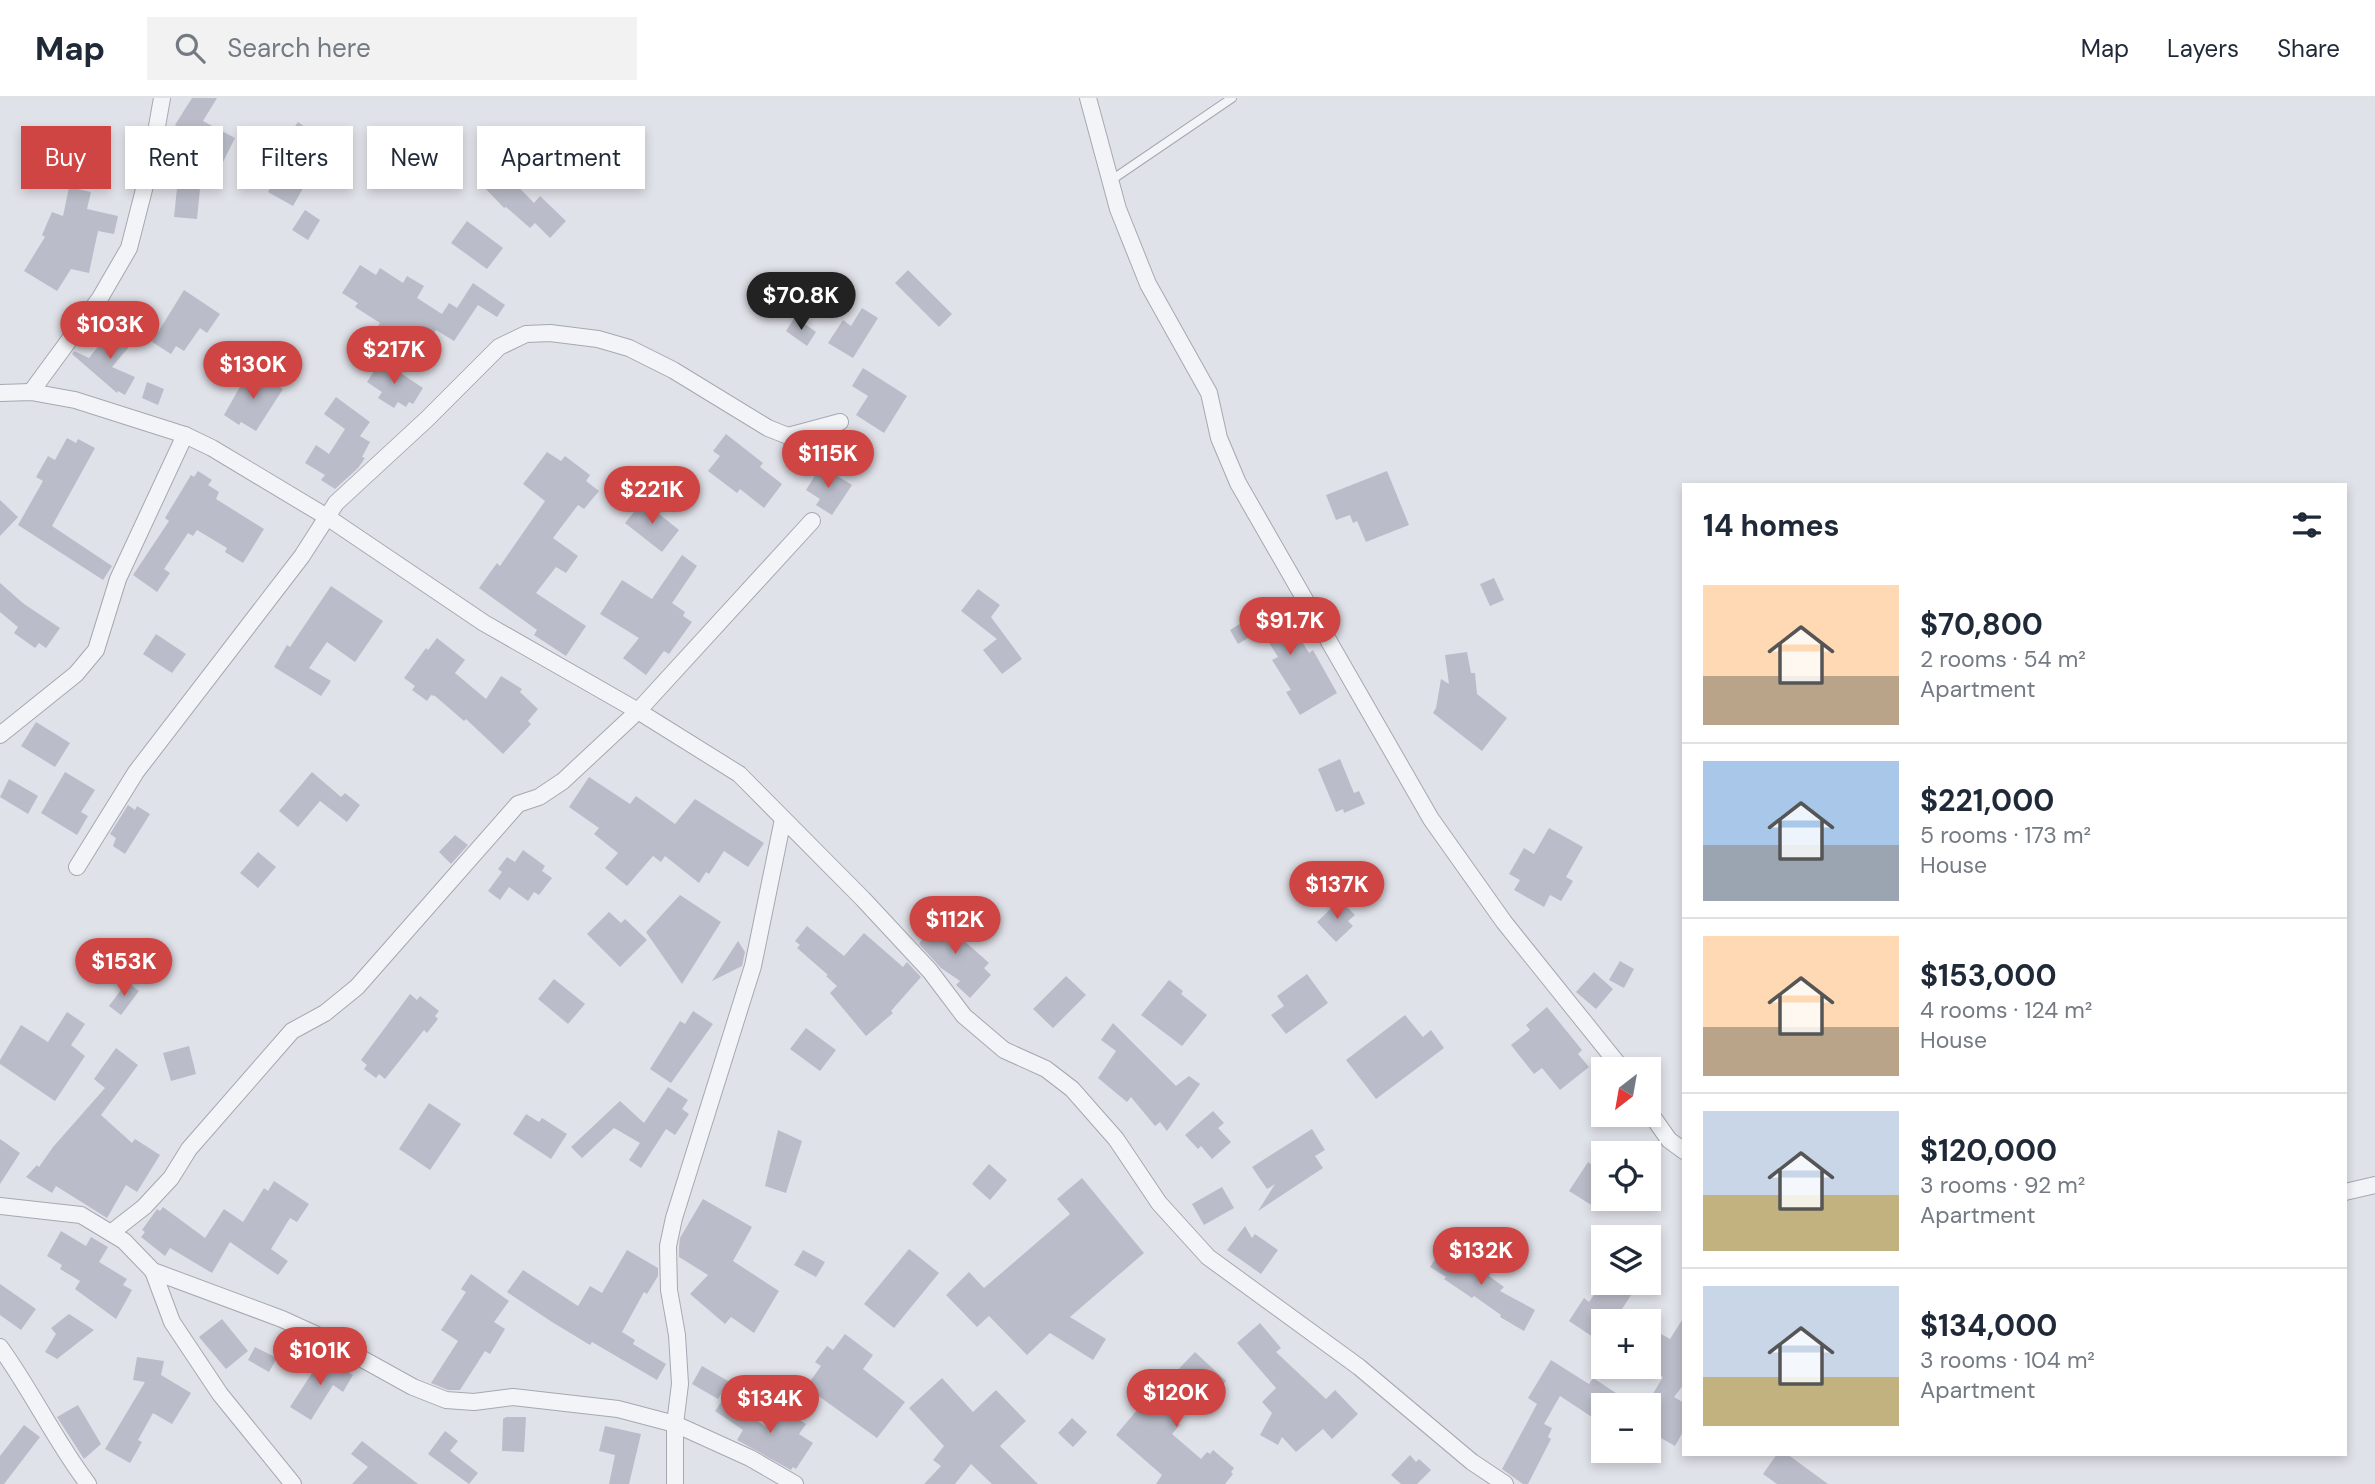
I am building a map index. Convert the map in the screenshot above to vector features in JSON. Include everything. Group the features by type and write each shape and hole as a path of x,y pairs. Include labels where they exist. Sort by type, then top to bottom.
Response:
{"street":[{"path":"31,392 100,298 129,248 150,166 162,98"},
{"path":"1087,98 1118,209 1148,284 1209,393 1219,438 1238,483 1431,819 1504,922 1612,1057"},
{"path":"77,867 136,772 302,556 337,503 499,347 526,334 550,333 588,337 629,348 673,370 768,428 788,436 840,422"},
{"path":"0,393 31,392 75,400 184,435 224,455 327,517 484,623 638,711 739,774 863,899 921,962 964,1016 1004,1050 1045,1069 1072,1089 1116,1139 1159,1203 1208,1257 1359,1367 1472,1462 1505,1484"},
{"path":"0,735 76,674 96,650 118,579 184,435"},
{"path":"112,1232 144,1207 171,1178 190,1149 292,1031 324,1013 358,987 518,804 539,797 564,781 638,711 812,521"},
{"path":"676,1484 675,1424 680,1384 677,1335 669,1290 668,1246 674,1217 753,966 783,819"},
{"path":"1660,1127 1669,1140 1682,1150"},
{"path":"2347,1192 2375,1185"},
{"path":"0,1206 81,1215 124,1241 153,1271 172,1322 220,1394 293,1484"},
{"path":"153,1271 282,1319 328,1340 391,1376 446,1400 474,1402 513,1397 618,1409 675,1424 750,1458 795,1484"},
{"path":"0,1347 24,1381 83,1482"}],"lane":[{"path":"1110,181 1232,98"}],"building":[{"path":"192,98 217,98 203,121 212,126 175,125"},
{"path":"223,132 235,138 223,162"},
{"path":"69,189 78,189 91,192 87,209 118,216 114,234 98,231 89,273 71,269 57,291 24,271 45,237 42,235 52,212 63,216"},
{"path":"177,189 200,189 197,219 174,217"},
{"path":"270,189 303,189 293,206 268,192"},
{"path":"486,189 520,189 534,203 540,196 566,221 550,238 535,223 530,228 504,208"},
{"path":"305,210 320,220 308,240 292,230"},
{"path":"467,221 503,248 487,269 451,243"},
{"path":"360,265 376,275 380,268 403,283 407,276 424,286 417,298 442,314 449,303 457,308 473,283 505,305 497,317 478,305 454,341 436,330 431,337 424,333 419,342 397,328 391,337 377,328 380,323 355,307 358,303 342,293"},
{"path":"908,270 952,314 939,327 895,283"},
{"path":"184,290 220,314 207,333 200,328 184,351 176,346 171,354 152,342"},
{"path":"862,308 878,318 853,358 828,343 843,320 851,326"},
{"path":"795,317 816,332 807,346 786,331"},
{"path":"115,325 134,341 112,367 135,377 125,395 118,391 117,393 72,354 74,351 89,358"},
{"path":"381,360 423,388 413,404 409,402 406,407 398,402 394,408 378,398 382,392 367,382"},
{"path":"863,368 907,396 884,433 856,415 868,396 852,386"},
{"path":"254,371 283,389 256,431 241,422 239,425 224,415 246,376 252,375"},
{"path":"147,382 164,389 158,405 142,398"},
{"path":"336,397 370,422 360,436 370,442 362,457 365,458 358,468 335,489 321,480 325,475 305,463 316,445 329,454 345,429 324,414"},
{"path":"726,434 763,463 760,467 782,484 764,508 740,489 737,493 708,471 720,456 713,451"},
{"path":"67,438 76,443 78,439 95,448 52,526 112,566 103,580 18,525 43,481 36,477 48,456 55,460"},
{"path":"547,452 561,461 565,456 590,475 586,481 599,491 584,509 578,505 553,538 578,556 566,573 556,567 536,593 586,626 566,656 534,635 537,630 479,588 497,563 500,566 545,501 523,484"},
{"path":"821,466 852,485 832,515 816,505 820,499 806,490"},
{"path":"198,471 212,480 208,485 219,492 216,499 264,529 243,563 225,552 227,548 197,530 193,536 188,533 164,569 170,573 157,592 133,575 169,521 165,518 191,475 194,477"},
{"path":"1387,471 1409,525 1366,542 1357,521 1353,523 1350,515 1336,520 1326,495"},
{"path":"0,500 18,517 0,536"},
{"path":"643,501 679,530 662,552 625,523"},
{"path":"682,555 697,566 672,603 685,612 683,616 692,622 669,654 664,651 646,675 623,658 639,638 600,614 622,580 652,599"},
{"path":"1494,578 1504,600 1490,606 1480,584"},
{"path":"0,583 24,604 60,628 46,648 39,643 35,648 14,633 18,627 0,612"},
{"path":"331,586 383,621 355,662 327,642 309,668 331,681 321,696 274,667"},
{"path":"978,589 1000,605 991,617 1022,659 1002,674 983,650 997,639 961,611"},
{"path":"1277,601 1309,653 1313,650 1337,693 1300,715 1286,692 1291,690 1272,660 1278,657 1261,630 1238,644 1230,630"},
{"path":"156,634 186,654 172,673 143,654"},
{"path":"437,638 465,660 455,673 486,699 501,676 522,689 520,692 538,709 528,721 531,724 503,754 466,719 464,721 435,696 431,695 427,701 412,690 415,686 404,678 426,648 428,650"},
{"path":"1467,652 1471,673 1475,673 1477,694 1507,718 1482,751 1433,713 1441,679 1449,684 1445,655"},
{"path":"36,722 70,743 55,767 21,746"},
{"path":"1340,759 1354,793 1359,791 1365,804 1344,813 1343,809 1336,812 1318,769"},
{"path":"65,772 95,790 81,812 88,816 77,835 41,813"},
{"path":"312,772 341,797 345,793 360,805 347,822 320,801 298,827 279,811"},
{"path":"589,777 630,804 636,796 675,824 695,799 764,843 748,867 724,851 709,874 706,872 699,883 665,856 661,862 653,856 627,886 605,868 618,853 594,834 599,828 569,807"},
{"path":"9,779 38,796 28,814 0,797"},
{"path":"128,805 135,810 137,806 150,814 125,854 113,846 116,838 110,834"},
{"path":"1549,828 1583,847 1566,877 1573,881 1561,901 1550,895 1544,907 1514,890 1520,880 1509,874 1524,848 1534,854"},
{"path":"455,835 468,845 451,864 439,852"},
{"path":"523,850 545,866 542,871 552,878 539,895 534,892 528,901 509,887 500,900 488,891 502,872 498,869 507,857 515,862"},
{"path":"258,852 276,867 258,888 240,873"},
{"path":"680,895 721,922 682,984 646,932"},
{"path":"1340,900 1355,915 1348,921 1353,926 1336,942 1317,922"},
{"path":"609,912 621,923 625,919 647,940 620,967 587,934"},
{"path":"939,914 964,934 961,938 989,963 984,968 991,975 970,998 956,985 960,981 941,968 919,944"},
{"path":"807,926 844,956 864,933 903,967 907,962 921,977 891,1011 893,1013 866,1036 830,993 837,986 797,948 800,945 795,941"},
{"path":"738,941 745,952 742,966 712,981"},
{"path":"1620,961 1634,969 1624,988 1609,980"},
{"path":"1594,972 1613,989 1596,1009 1576,992"},
{"path":"1307,974 1328,1003 1286,1034 1271,1015 1284,1006 1277,996"},
{"path":"1066,976 1086,995 1053,1028 1033,1009"},
{"path":"554,979 585,1004 568,1024 538,999"},
{"path":"1169,980 1183,991 1181,994 1207,1015 1182,1046 1141,1015"},
{"path":"127,982 139,991 121,1015 109,1006"},
{"path":"410,994 417,1000 420,996 439,1011 435,1016 438,1019 427,1033 424,1030 385,1079 379,1074 376,1078 364,1069 367,1065 361,1060"},
{"path":"1547,1007 1582,1050 1578,1054 1589,1067 1560,1090 1542,1068 1534,1074 1511,1045 1530,1030 1526,1025"},
{"path":"693,1011 713,1024 671,1083 650,1069 680,1021 685,1024"},
{"path":"67,1012 85,1024 71,1045 85,1056 55,1101 0,1064 0,1060 21,1025 48,1042"},
{"path":"1405,1015 1423,1037 1431,1030 1444,1048 1376,1099 1346,1060"},
{"path":"1113,1023 1176,1086 1189,1076 1200,1084 1167,1131 1160,1122 1155,1126 1131,1097 1127,1102 1098,1078 1116,1051 1101,1040"},
{"path":"806,1028 836,1050 820,1071 790,1049"},
{"path":"189,1046 196,1074 171,1081 163,1053"},
{"path":"116,1048 138,1065 101,1115 132,1143 135,1139 160,1155 137,1192 126,1185 107,1218 56,1186 52,1193 26,1177 37,1165 39,1167 105,1088 94,1079"},
{"path":"668,1087 688,1100 682,1109 689,1114 675,1135 666,1129 641,1168 629,1160 640,1143 614,1128 582,1158 571,1147 620,1101 644,1123"},
{"path":"429,1103 461,1124 430,1170 399,1149"},
{"path":"1213,1111 1224,1123 1218,1128 1231,1142 1212,1159 1201,1146 1198,1149 1185,1135"},
{"path":"526,1114 539,1122 542,1118 567,1134 551,1159 513,1134"},
{"path":"1312,1129 1325,1150 1315,1156 1323,1168 1258,1211 1275,1184 1267,1189 1252,1167"},
{"path":"778,1130 802,1141 786,1193 765,1186"},
{"path":"0,1139 20,1153 0,1184"},
{"path":"1588,1162 1591,1164 1591,1205 1569,1191"},
{"path":"989,1164 1007,1180 990,1200 972,1184"},
{"path":"1082,1178 1144,1253 1070,1317 1106,1339 1093,1360 1050,1333 1027,1355 989,1316 977,1327 946,1295 969,1272 984,1288 1070,1214 1057,1199"},
{"path":"274,1181 309,1204 297,1222 290,1218 271,1249 288,1261 278,1275 230,1242 212,1273 170,1248 165,1256 141,1237 145,1232 142,1230 157,1209 160,1211 163,1207 205,1238 224,1209 243,1222 264,1188 268,1191"},
{"path":"1222,1187 1234,1208 1204,1225 1192,1204"},
{"path":"703,1199 752,1227 733,1261 779,1291 754,1333 731,1317 725,1324 690,1294 708,1275 679,1257 680,1238"},
{"path":"1245,1226 1252,1238 1255,1234 1278,1250 1261,1274 1227,1250"},
{"path":"61,1231 86,1246 91,1237 108,1247 99,1262 127,1279 123,1285 132,1290 116,1319 75,1289 80,1281 60,1269 62,1265 47,1256"},
{"path":"1444,1246 1462,1258 1464,1254 1491,1272 1489,1276 1504,1287 1500,1291 1535,1310 1524,1331 1430,1267"},
{"path":"909,1249 939,1273 894,1328 864,1304"},
{"path":"627,1250 658,1268 658,1276 647,1294 644,1292 622,1332 635,1340 633,1344 666,1364 657,1380 592,1342 590,1345 507,1292 523,1270 578,1306 590,1286 602,1293"},
{"path":"803,1250 825,1262 816,1277 794,1265"},
{"path":"471,1274 509,1301 494,1322 505,1329 490,1354 485,1351 460,1390 448,1390 431,1383 458,1341 441,1330 466,1292 461,1289"},
{"path":"0,1284 36,1309 21,1330 0,1315"},
{"path":"1594,1295 1631,1295 1622,1309 1591,1309 1591,1336 1569,1321 1584,1298 1589,1302"},
{"path":"69,1314 94,1330 57,1359 45,1352 56,1334 51,1328"},
{"path":"222,1319 248,1351 226,1369 199,1337"},
{"path":"1682,1320 1682,1387 1674,1397 1682,1402 1682,1434 1675,1446 1661,1438 1661,1393 1653,1393 1663,1377 1661,1334 1670,1339"},
{"path":"1260,1323 1281,1348 1276,1352 1326,1399 1335,1390 1358,1414 1332,1439 1323,1429 1296,1452 1282,1437 1278,1445 1260,1435 1272,1413 1262,1402 1276,1388 1237,1343"},
{"path":"845,1334 873,1355 863,1369 905,1402 877,1438 806,1387 821,1366 815,1362 827,1346 833,1350"},
{"path":"255,1347 277,1358 269,1372 248,1360"},
{"path":"1195,1352 1226,1381 1206,1402 1193,1390 1169,1416 1180,1425 1172,1434 1201,1459 1213,1450 1234,1468 1231,1472 1233,1474 1225,1484 1156,1484 1162,1475 1116,1435 1148,1397 1150,1399"},
{"path":"137,1357 164,1361 161,1375 191,1393 172,1424 153,1413 138,1440 142,1442 130,1463 105,1449 145,1382 133,1380"},
{"path":"321,1359 328,1363 330,1360 353,1375 343,1392 333,1385 311,1420 290,1407"},
{"path":"1551,1360 1589,1384 1595,1379 1616,1393 1591,1393 1591,1416 1560,1396 1544,1424 1552,1428 1548,1437 1551,1439 1528,1484 1523,1484 1502,1469 1537,1404 1528,1398"},
{"path":"702,1366 728,1381 718,1399 692,1384"},
{"path":"942,1378 973,1412 996,1390 1026,1421 1000,1446 1038,1484 992,1484 971,1464 955,1484 924,1484 941,1466 933,1460 944,1446 909,1408"},
{"path":"724,1398 766,1427 779,1407 806,1424 799,1434 813,1443 796,1469 793,1467 791,1470 737,1440 743,1430 715,1411"},
{"path":"78,1405 101,1444 84,1459 57,1417"},
{"path":"526,1417 524,1452 502,1451 503,1419"},
{"path":"1072,1418 1087,1432 1073,1447 1058,1433"},
{"path":"24,1425 40,1437 4,1484 0,1484 0,1456"},
{"path":"605,1426 641,1434 629,1484 609,1484 615,1455 599,1451"},
{"path":"445,1431 458,1441 450,1451 478,1473 469,1484 428,1454"},
{"path":"362,1441 418,1484 352,1484 368,1467 351,1454"},
{"path":"1410,1455 1416,1462 1419,1459 1431,1470 1417,1484 1401,1484 1391,1475"},
{"path":"1776,1456 1790,1456 1828,1484 1777,1484 1763,1474"}]}
